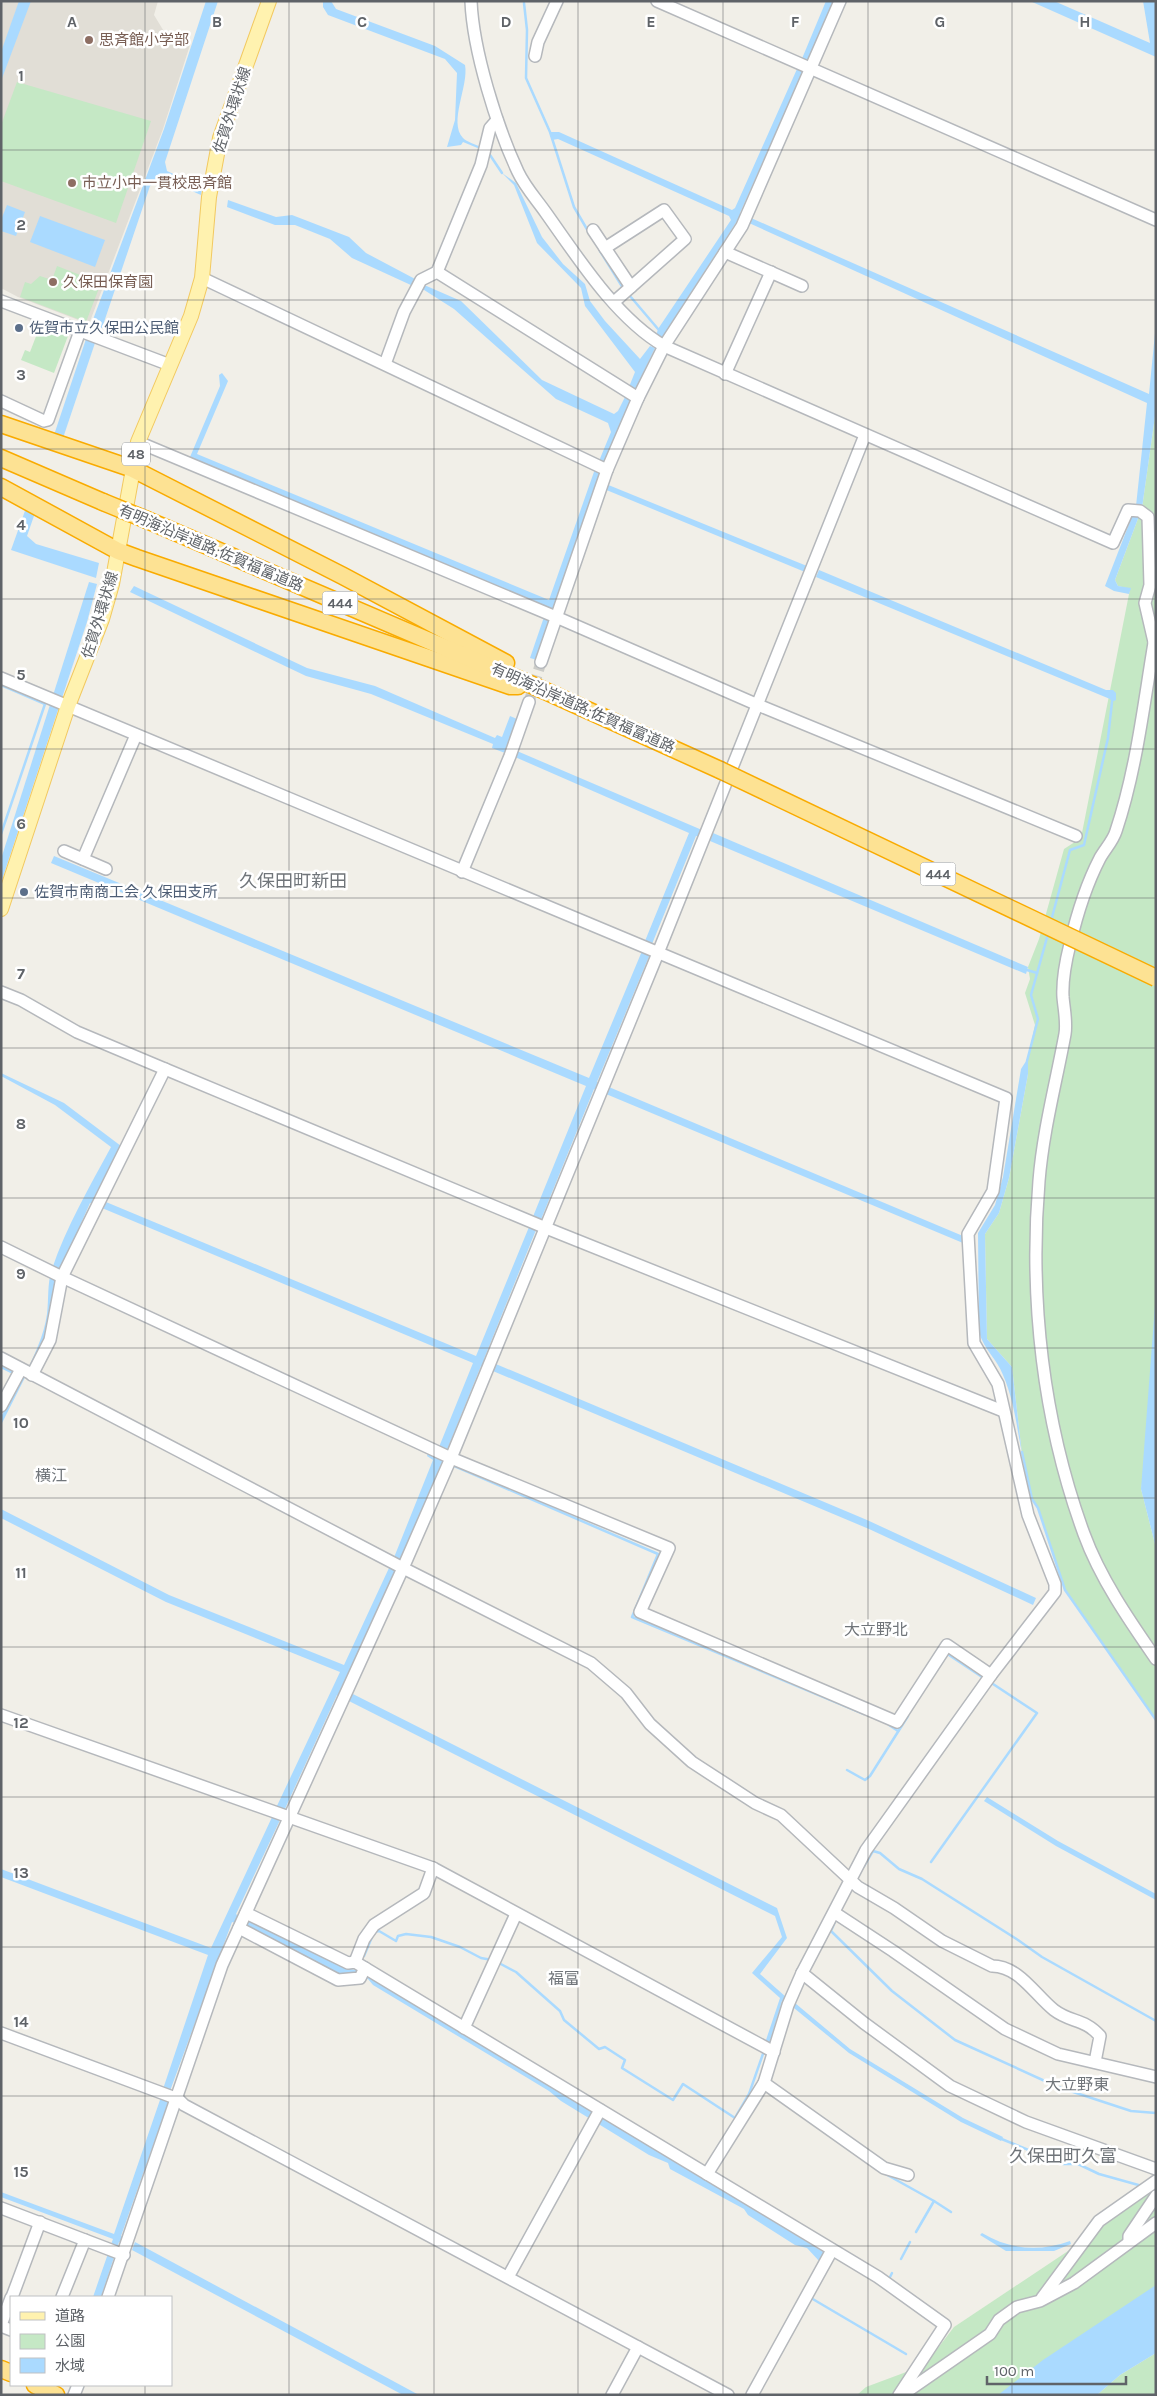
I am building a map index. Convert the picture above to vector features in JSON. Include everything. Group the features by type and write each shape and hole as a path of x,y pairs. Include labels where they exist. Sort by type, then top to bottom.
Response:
{"highway":[{"path":"1,424 132,469 343,576 516,668 532,685"},
{"name":"有明海沿岸道路;佐賀福富道路","path":"1,458 532,685 720,770 1156,978"},
{"path":"1,488 118,551 510,686 532,685"},
{"path":"37,2386 56,2395"}],"main road":[{"name":"佐賀外環状線","path":"1,909 65,705 102,619 112,584 138,442 191,316 202,278 209,197 220,138 270,1"}],"street":[{"path":"471,1 472,24 497,120 519,174 576,255 614,302 648,337 725,374 1113,543 1128,510 1137,511 1148,516 1150,585 1145,603 1155,637 1132,766 1116,834 1100,858 1083,895 1069,946 1063,993 1066,1029 1042,1161 1036,1238 1038,1318 1047,1395 1059,1454 1084,1536 1106,1581 1156,1659"},
{"path":"535,56 538,42 557,1"},
{"path":"657,1 1156,220"},
{"path":"542,662 607,470 638,398 664,346 742,226 840,1"},
{"path":"384,364 404,312 421,280 437,272 481,165 490,128 497,120"},
{"path":"605,248 664,210 685,240 614,302"},
{"path":"593,230 631,287"},
{"path":"725,252 802,286"},
{"path":"437,272 638,398"},
{"path":"725,374 771,272"},
{"path":"202,278 607,470"},
{"path":"1,301 170,365"},
{"path":"1,401 44,421 48,420 80,330"},
{"path":"108,2296 116,2252 175,2098 222,1965 246,1913 282,1814 345,1695 403,1568 444,1455 489,1365 603,1088 865,435"},
{"path":"138,442 1076,836"},
{"path":"1,678 1006,1098 993,1191 968,1234 974,1344 998,1384 1028,1515 1054,1584 1055,1592 988,1679 866,1850 853,1884 838,1915 802,1972 769,2049 764,2083 707,2174"},
{"path":"462,872 510,756 529,702"},
{"path":"83,860 136,735"},
{"path":"64,851 106,869"},
{"path":"1,992 21,1000 78,1032 165,1070 544,1228 1003,1411"},
{"path":"32,1375 50,1340 57,1275 98,1202 165,1070"},
{"path":"1,1247 57,1275 444,1455 669,1548 640,1612 898,1722 947,1644 988,1679"},
{"path":"1,1358 19,1374 32,1375 403,1568 591,1663 626,1693 650,1724 692,1762 755,1803 781,1815 853,1884 894,1908 942,1941 992,1966 999,1966 1016,1975 1054,2010 1068,2018 1091,2026 1100,2036 1095,2062"},
{"path":"1,1406 19,1374"},
{"path":"1,1715 433,1868 769,2049"},
{"path":"239,1928 338,1980 360,1978 364,1939 374,1925 424,1893 433,1868"},
{"path":"246,1913 348,1963 360,1965 707,2174 829,2255 878,2277 946,2325 900,2395"},
{"path":"464,2028 516,1914"},
{"path":"838,1915 894,1950 1005,2029 1058,2054 1156,2078"},
{"path":"802,1972 864,2023 950,2086 1026,2122 1156,2169"},
{"path":"1,2033 175,2098 184,2105 728,2395"},
{"path":"764,2083 884,2168 908,2175"},
{"path":"508,2277 600,2110"},
{"path":"1040,2301 1098,2221 1156,2181"},
{"path":"1129,2242 1129,2236 1156,2196"},
{"path":"1,2208 116,2252"},
{"path":"12,2296 40,2222"},
{"path":"900,2395 990,2334 999,2320 1017,2307 1040,2301 1074,2283 1156,2223"},
{"path":"62,2296 85,2240"},
{"path":"752,2395 829,2255"},
{"path":"1,2325 10,2301"},
{"path":"612,2395 638,2347"}],"shaded area":[{"name":"市立小中一貫校思斉館","path":"1,1 158,1 154,15 168,38 190,45 163,129 89,324 18,297 1,288"}],"green space":[{"path":"17,82 151,121 116,223 1,181 1,125"},
{"path":"57,266 101,283 86,322 20,297 25,282 31,284 40,276 52,280"},
{"path":"40,326 68,336 54,373 21,360 25,350 30,352"},
{"path":"1156,409 1156,1413 1141,1489 1156,1548 1156,1720 1065,1590 1038,1508 1032,1499 1022,1454 1012,1367 987,1339 985,1234 999,1213 1009,1178 1028,1074 1028,1058 1035,1025 1025,993 1030,979 1028,967 1039,939 1064,849 1081,838 1130,589 1118,586 1115,580 1142,508"},
{"path":"1152,2189 1156,2190 1156,2294 1003,2395 857,2395 866,2387 925,2365 954,2327 1089,2237"},
{"path":"1156,2353 1156,2395 1097,2395 1120,2375"}],"water":[{"path":"19,1 31,1 1,81 1,52"},
{"path":"206,1 218,1 165,162 167,171 202,187 201,195 175,183 163,181 150,186 102,328 91,325 164,129"},
{"path":"323,1 331,1 336,9 435,46 465,65 464,83 458,113 459,131 463,138 481,147 480,149 463,142 461,145 447,147 455,120 457,73 445,59 328,15 323,7"},
{"path":"826,1 833,1 807,64 801,61"},
{"path":"1030,1 1054,1 1150,43 1143,1 1156,1 1156,57"},
{"path":"797,69 803,72 740,213 743,215 740,221 737,221 661,339 656,336 658,329 731,220 729,216 558,139 552,140 550,132 559,132 732,210 735,208"},
{"path":"502,173 516,183 542,237 563,264 585,284 590,301 605,321 640,359 650,346 655,348 635,390 629,387 635,372 585,306 581,288 537,243 514,185"},
{"path":"228,200 276,217 292,215 349,237 366,253 417,280 413,286 352,258 330,239 295,225 275,225 227,207"},
{"path":"7,205 25,212 16,236 1,231 1,220"},
{"path":"40,216 105,240 95,267 30,242"},
{"path":"751,218 1149,394 1156,323 1156,409 1142,508 1115,580 1118,586 1131,588 1129,594 1114,591 1105,586 1136,506 1147,403 749,223"},
{"path":"422,284 461,301 542,380 614,414 618,411 626,395 632,398 604,463 599,461 611,432 608,423 556,399 454,309 421,288"},
{"path":"86,339 95,343 63,438 54,435"},
{"path":"222,373 228,381 197,454 549,600 595,469 601,473 553,613 546,609 547,607 190,457 220,386 219,375"},
{"path":"606,484 807,566 805,572 604,489"},
{"path":"26,508 35,513 27,536 36,544 99,563 96,578 11,550"},
{"path":"819,570 1106,690 1113,690 1116,693 1116,700 1112,702 1110,699 816,577"},
{"path":"89,582 97,584 87,622 1,883 1,859"},
{"path":"134,586 307,668 375,686 495,738 497,735 502,737 510,716 517,719 505,753 492,748 493,744 371,694 306,676 130,592"},
{"path":"544,617 550,620 537,660 530,658"},
{"path":"517,751 702,830 700,837 696,836 652,944 645,941 689,833 515,757"},
{"path":"713,833 1028,967 1026,974 710,841"},
{"path":"54,856 589,1078 642,951 650,954 597,1082 963,1236 963,1243 594,1089 540,1222 532,1219 586,1086 51,863"},
{"path":"1028,1058 1028,1074 1009,1178 999,1213 985,1234 987,1339 1012,1367 1022,1454 1015,1414 1007,1385 979,1332 978,1233 995,1205 1003,1177 1021,1069"},
{"path":"1,1073 64,1103 121,1146 94,1197 476,1356 529,1227 536,1230 484,1359 867,1520 1036,1598 1033,1605 869,1529 481,1366 447,1450 439,1447 473,1363 90,1203 60,1271 46,1336 1,1425 1,1417 21,1377 25,1375 41,1338 46,1322 50,1275 58,1253 79,1207 111,1147 55,1105 1,1076"},
{"path":"1156,1292 1156,1548 1141,1489"},
{"path":"428,1453 435,1457 436,1455 445,1461 444,1464 441,1464 402,1559 341,1688 777,1908 787,1938 760,1974 786,1997 785,2002 782,2001 769,2044 765,2043 780,1998 752,1973 782,1937 775,1916 337,1695 284,1811 276,1808 340,1672 166,1602 1,1518 1,1509 169,1595 344,1665 395,1555 433,1460 427,1456"},
{"path":"987,1797 1058,1841 1156,1894 1156,1900 1056,1846 984,1801"},
{"path":"273,1815 281,1818 236,1914 238,1916 235,1923 232,1922 170,2091 163,2089 208,1955 1,1877 1,1869 211,1948"},
{"path":"249,1919 343,1967 367,1973 825,2253 820,2262 807,2248 795,2245 748,2215 744,2209 670,2169 668,2163 649,2155 561,2101 549,2091 373,1985 368,1979 357,1975 337,1974 246,1925"},
{"path":"795,2003 850,2049 963,2118 1003,2137 1001,2141 961,2122 849,2053 794,2008"},
{"path":"161,2097 169,2100 121,2236 124,2238 122,2242 119,2242 101,2296 93,2296 113,2239 1,2197 1,2192 114,2234"},
{"path":"982,2233 1014,2246 1048,2247 1070,2241 1071,2244 1054,2251 1006,2251 980,2235"},
{"path":"135,2242 419,2395 403,2395 132,2250"},
{"path":"1156,2285 1156,2353 1120,2375 1097,2395 998,2395 1043,2360"}],"waterway":[{"path":"524,3 527,30 526,78 550,132 574,207 588,231"},
{"path":"488,152 502,173"},
{"path":"600,251 623,288"},
{"path":"630,296 658,329"},
{"path":"1,685 45,704 1,834"},
{"path":"1051,921 1070,850 1084,845 1108,738 1112,702"},
{"path":"1027,1061 1038,1019 1031,995 1048,934"},
{"path":"1027,970 1037,973"},
{"path":"1,1367 15,1374"},
{"path":"1022,1452 1032,1499 1038,1508 1065,1590 1156,1720"},
{"path":"452,1465 658,1554 632,1617 864,1714"},
{"path":"946,1653 985,1679"},
{"path":"931,1862 1037,1713 990,1682"},
{"path":"847,1770 865,1780 870,1776 908,1716"},
{"path":"889,1725 898,1731"},
{"path":"864,1866 873,1851 880,1853 899,1869 922,1879 1042,1957 1156,2021"},
{"path":"836,1919 831,1931 892,1991 955,2040 1058,2087 1131,2111 1156,2113"},
{"path":"374,1932 379,1931 396,1941 398,1936 406,1934 431,1937 460,1947 481,1958 492,1960"},
{"path":"364,1956 372,1937"},
{"path":"497,1962 516,1972 560,2011 564,2020 599,2049 605,2047 625,2060 622,2068 673,2100 683,2084 735,2118 749,2094 764,2051"},
{"path":"999,2138 1063,2164 1078,2164 1099,2174 1142,2186"},
{"path":"882,2172 934,2201 916,2232"},
{"path":"934,2201 951,2212"},
{"path":"901,2259 910,2242"},
{"path":"888,2281 892,2273"},
{"path":"811,2298 906,2354"}],"tunnel":[{"path":"529,702 541,662"}],"place":[{"name":"思斉館小学部","path":"89,40"},
{"name":"市立小中一貫校思斉館","path":"72,183"},
{"name":"久保田保育園","path":"53,282"},
{"name":"佐賀市立久保田公民館","path":"19,328"},
{"name":"佐賀市南商工会 久保田支所","path":"24,892"}],"district":[{"name":"久保田町新田","path":"293,881"},
{"name":"横江","path":"51,1475"},
{"name":"大立野北","path":"876,1629"},
{"name":"福富","path":"564,1978"},
{"name":"大立野東","path":"1077,2084"},
{"name":"久保田町久富","path":"1063,2156"}]}
